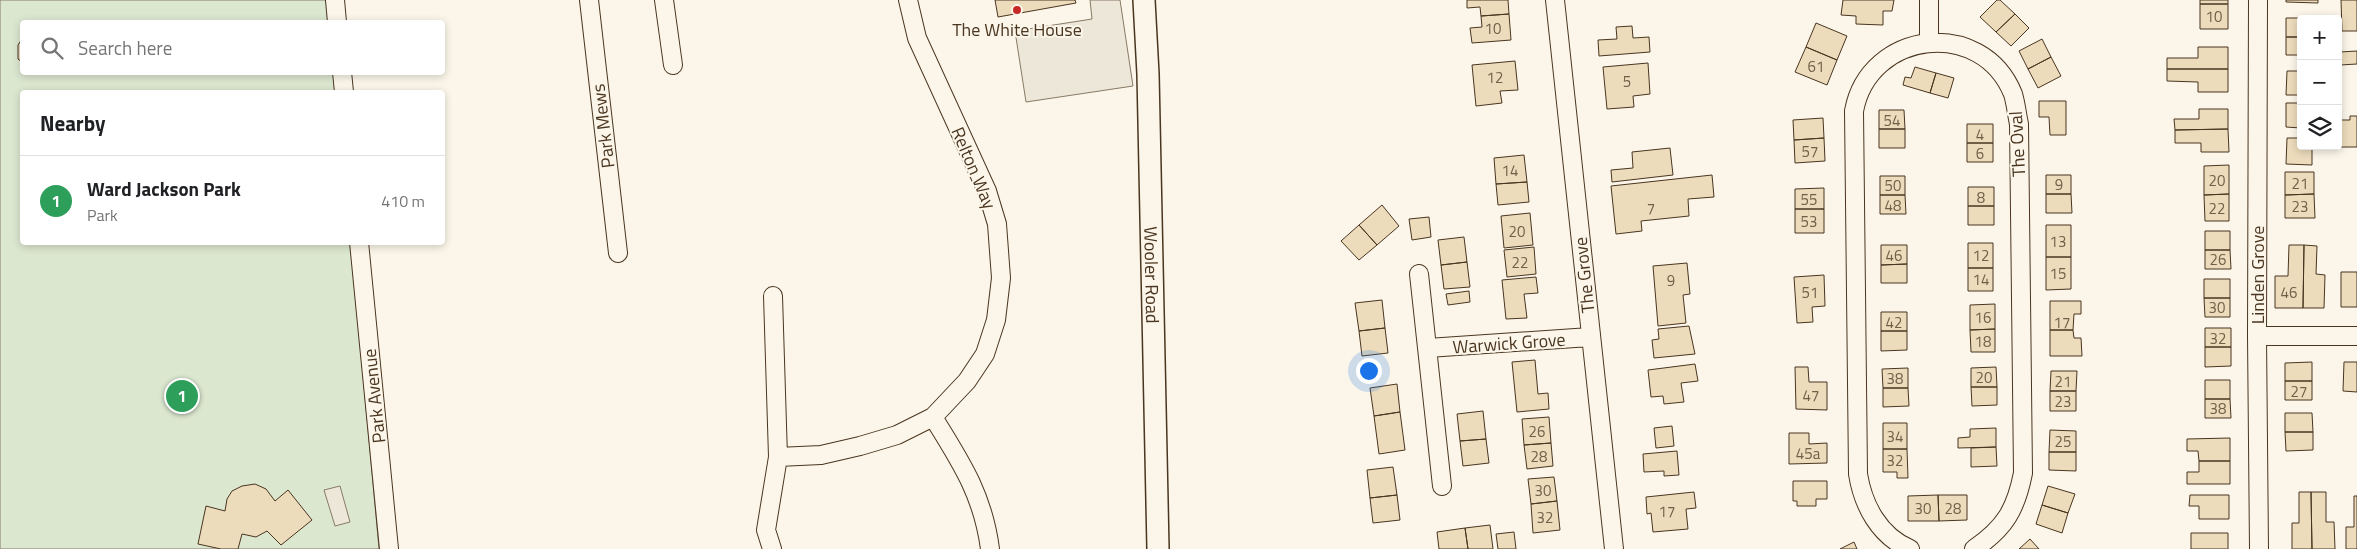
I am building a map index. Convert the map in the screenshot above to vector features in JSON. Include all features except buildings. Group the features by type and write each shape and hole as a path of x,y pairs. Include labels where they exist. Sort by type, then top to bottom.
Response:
{"street":[{"path":"335,0 338,20"},
{"name":"Park Mews","path":"589,0 618,253"},
{"path":"664,0 673,65"},
{"name":"Relton Way","path":"908,0 918,38 987,191 997,224 1000,270 996,320 985,354 967,381 933,417"},
{"name":"Wooler Road","path":"1144,0 1148,74 1158,549"},
{"name":"The Grove","path":"1555,0 1614,549"},
{"path":"1929,0 1929,42"},
{"name":"Linden Grove","path":"2258,0 2257,336 2259,549"},
{"name":"The Oval","path":"1910,549 1886,534 1869,511 1860,490 1858,474 1854,111 1861,88 1870,73 1884,60 1906,48 1929,42 1950,43 1971,50 1990,63 2012,93 2019,124 2023,473 2013,510 1988,539 1974,549"},
{"path":"342,75 344,90"},
{"name":"Park Avenue","path":"359,245 389,549"},
{"name":"Warwick Grove","path":"1419,274 1442,486"},
{"path":"772,549 766,530 778,457 773,296"},
{"path":"2257,336 2357,336"},
{"name":"Warwick Grove","path":"1428,348 1590,337"},
{"path":"778,457 821,455 860,446 897,435 933,417 973,484 981,507 990,549"}],"green space":[{"path":"0,0 328,0 330,20 20,20 20,75 335,75 336,90 20,90 20,245 351,245 379,549 0,549"}],"shaded area":[{"path":"1090,0 1120,0 1133,86 1026,102 1015,31 1092,19"},
{"path":"340,486 350,522 335,526 324,490"}],"place":[{"name":"The White House","path":"1017,10"},
{"name":"Ward Jackson Park","path":"182,396"}]}
